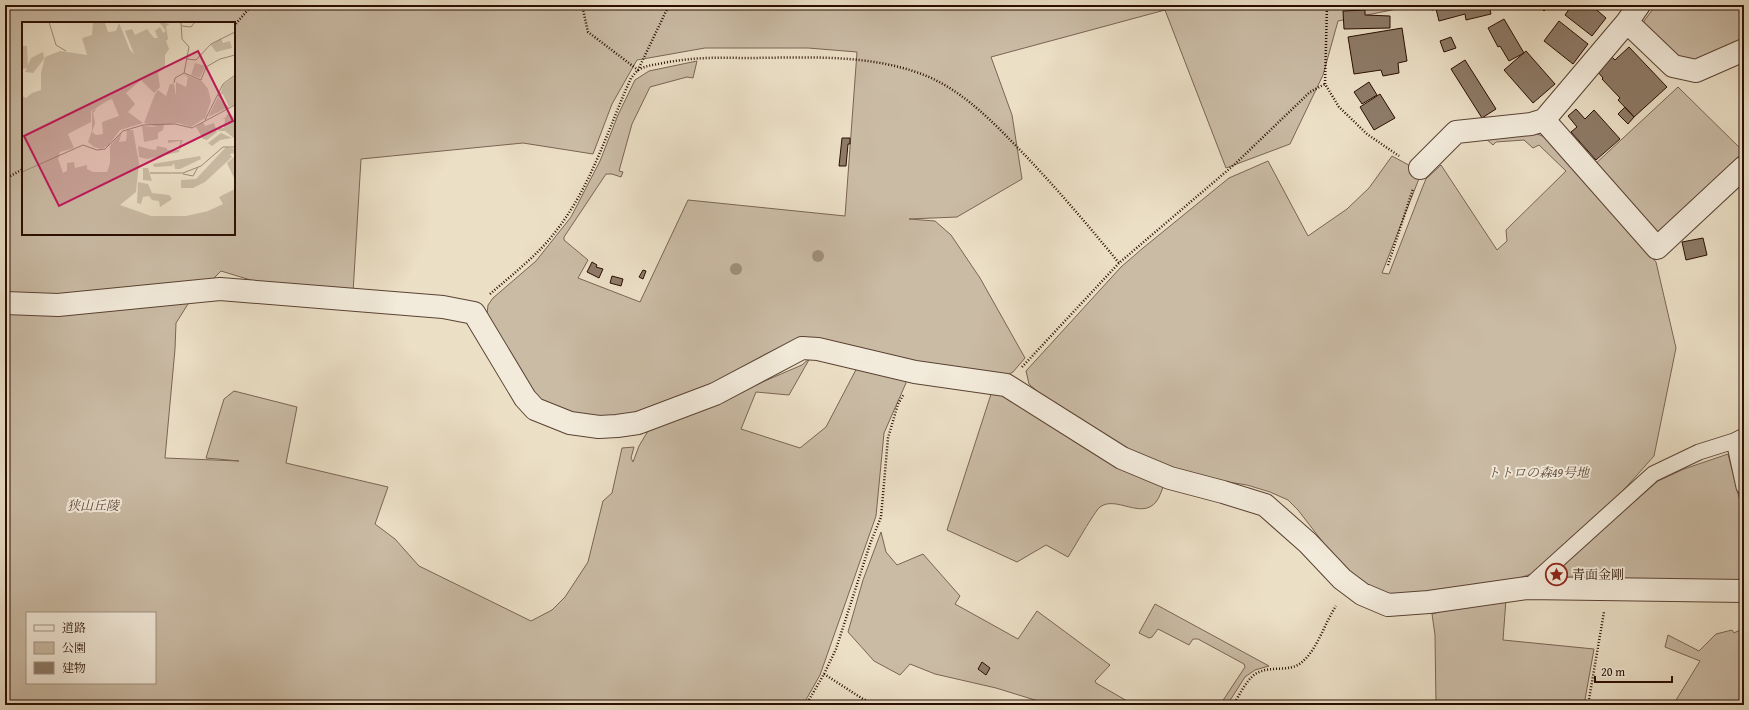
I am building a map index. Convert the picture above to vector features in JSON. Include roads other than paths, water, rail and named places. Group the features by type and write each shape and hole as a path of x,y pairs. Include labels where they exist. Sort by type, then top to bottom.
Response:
{"street":[{"path":"1420,168 1456,132 1531,124 1544,120 1627,22 1639,5"},
{"path":"1627,22 1673,66 1696,71 1744,50"},
{"path":"1544,120 1657,248 1744,167"},
{"path":"5,303 58,305 166,293 220,289 443,307 474,313 524,398 535,409 570,423 599,427 638,423 715,394 802,348 818,349 915,372 1006,385 1122,458 1170,478 1265,505 1308,543 1342,579 1362,594 1388,605 1429,602 1527,588 1744,591"}],"lane":[{"path":"1527,588 1653,474 1699,452 1739,438 1744,487"}],"place":[{"name":"青面金剛","path":"1557,574"}],"park label":[{"name":"トトロの森49号地","path":"1538,472"},
{"name":"狭山丘陵","path":"93,505"}]}
